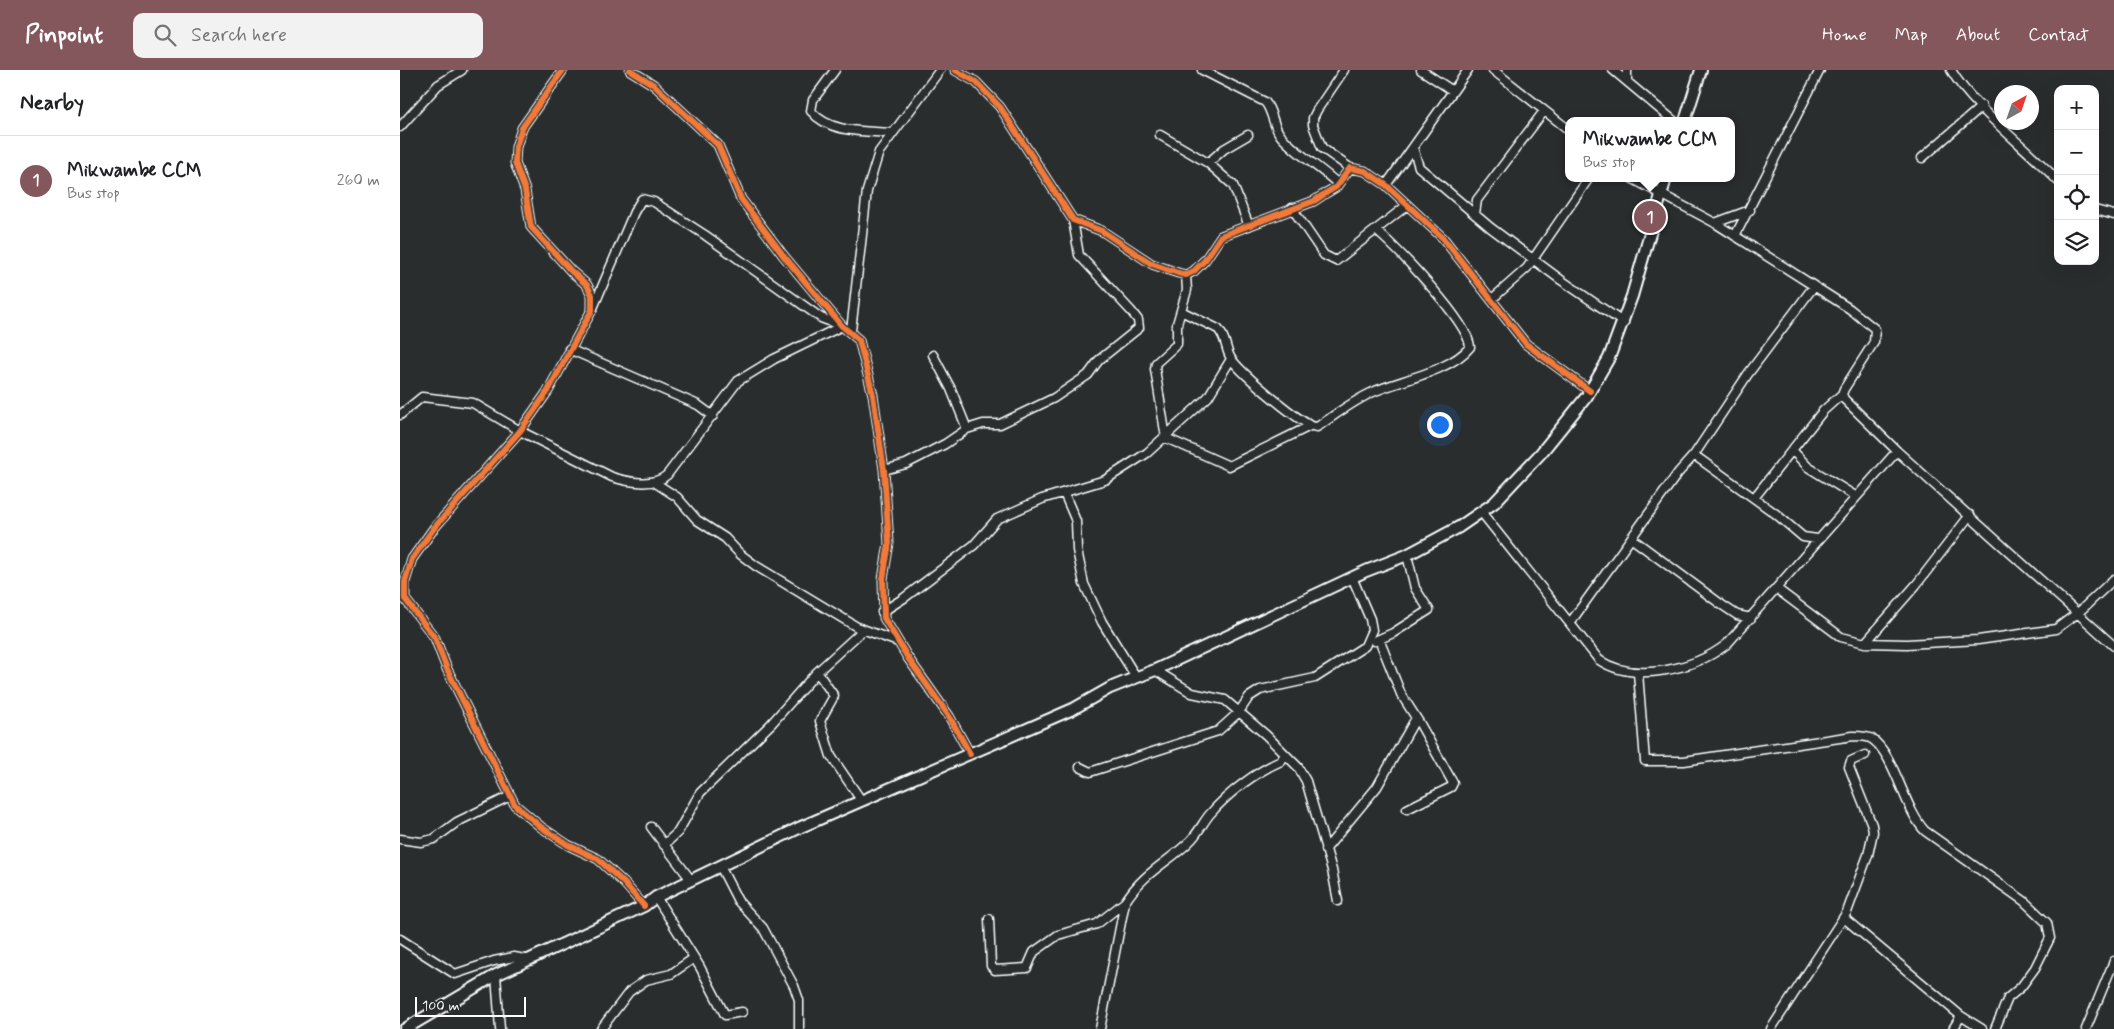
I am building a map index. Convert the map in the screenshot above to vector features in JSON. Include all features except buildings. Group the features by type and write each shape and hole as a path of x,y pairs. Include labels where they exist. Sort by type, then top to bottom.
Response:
{"main road":[{"path":"1686,117 1701,70"},
{"path":"405,1029 496,975 530,960 561,943 644,906 656,897 720,866 861,800 1073,709 1136,677 1155,670 1352,577 1407,555 1482,512 1518,479 1590,391 1610,358 1624,323 1665,182"}],"street":[{"path":"400,127 438,85 462,70"},
{"path":"563,70 522,128 516,147 515,163 525,190 531,227 570,271 587,285 592,295 592,310"},
{"path":"630,70 654,85 718,145 741,198 782,255 842,326"},
{"path":"835,70 813,100 812,111 816,116 826,124 854,130 893,133"},
{"path":"851,331 867,191 879,152 940,70"},
{"path":"884,470 906,464 945,444 967,429 983,424 1000,424 1054,398 1088,375 1099,360 1139,328 1138,320 1132,311 1079,255 1072,220 1000,107 976,82 955,70"},
{"path":"1202,70 1264,102 1268,106 1273,126 1282,138 1306,160 1338,184"},
{"path":"1344,70 1312,118 1313,126 1322,148 1350,168 1365,171 1386,184 1406,206 1443,238 1526,344 1590,391"},
{"path":"1421,70 1453,91"},
{"path":"1386,184 1468,70"},
{"path":"1493,70 1565,127"},
{"path":"1613,70 1669,117"},
{"path":"1627,70 1627,81"},
{"path":"1735,236 1750,210 1820,70"},
{"path":"1951,70 1958,81 1982,106 2054,177"},
{"path":"1922,158 1982,106"},
{"path":"1475,214 1477,200 1544,111"},
{"path":"1160,135 1208,163 1233,185 1249,226"},
{"path":"1208,163 1224,149 1248,135"},
{"path":"1413,148 1419,167"},
{"path":"1402,163 1419,167 1534,260 1624,323"},
{"path":"1072,220 1102,231 1152,264 1186,275 1194,271 1205,260 1220,236 1314,201 1338,184 1350,168"},
{"path":"1492,299 1517,279 1534,260 1586,182"},
{"path":"1639,182 1715,223 1850,309 1875,329 1874,342 1842,394 1824,411 1754,498"},
{"path":"644,906 624,883 598,859 568,845 533,821 515,804 447,669 435,638 402,597 405,582 416,554 434,528 520,430 548,391 569,349 592,310 634,212 642,200 654,202 705,235 821,318 851,331 862,347 873,394 884,470 889,543 883,579 882,612 898,642 949,716 970,754"},
{"path":"1292,208 1320,251 1331,260 1336,261 1377,231 1406,206"},
{"path":"1715,223 1750,210"},
{"path":"2099,211 2114,215"},
{"path":"1181,311 1218,329 1223,335 1231,359 1279,404 1310,426 1317,427 1372,392 1429,372 1470,347 1465,334 1426,280 1377,231"},
{"path":"1166,438 1154,369 1156,363 1176,344 1177,324 1187,290 1186,275"},
{"path":"587,285 604,283"},
{"path":"1570,622 1678,473 1694,455 1748,374 1814,286"},
{"path":"654,482 667,475 738,380 774,359 842,326"},
{"path":"569,349 698,405 712,416"},
{"path":"933,355 951,389 967,429"},
{"path":"882,612 904,598 974,545 997,519 1042,499 1105,480 1147,453 1166,438 1211,394 1231,359"},
{"path":"1842,394 1853,409 1897,451 2079,612 2114,646"},
{"path":"400,415 422,396 473,403 520,430 612,476 623,480 654,482 677,497 697,520 725,538 751,562 823,608 864,630 898,642"},
{"path":"1166,438 1228,466 1310,426"},
{"path":"1792,450 1808,467 1855,496"},
{"path":"1482,512 1599,660 1612,669 1638,673 1687,666 1714,654 1727,644 1777,589 1855,496 1897,451"},
{"path":"1694,455 1754,498 1803,537 1817,540"},
{"path":"1064,493 1076,521 1077,550 1084,584 1102,622 1136,677"},
{"path":"1865,643 1916,585 1970,515"},
{"path":"1803,537 1807,552"},
{"path":"1631,538 1722,605 1737,615 1751,618"},
{"path":"1080,767 1090,772 1218,731 1240,712 1249,697 1260,690 1315,678 1367,644 1429,610 1415,588 1407,555"},
{"path":"1352,577 1370,619 1372,634 1367,644"},
{"path":"1777,589 1841,636 1865,643 1916,644 2039,633 2056,629 2079,612 2114,579"},
{"path":"664,845 678,832 700,794 771,724 817,672 864,630"},
{"path":"1379,639 1401,694 1453,783 1451,787 1408,809"},
{"path":"1155,670 1192,693 1225,700 1266,735 1298,767 1306,781 1332,870 1338,901"},
{"path":"817,672 833,692 833,698 820,721 829,752 861,800"},
{"path":"1638,673 1645,761 1684,761 1853,736 1870,738 1876,742 1887,759 1917,822 1925,831 2024,901 2047,923 2050,938 2035,968 2021,987 2008,998 1996,1029"},
{"path":"1325,850 1377,786 1416,718"},
{"path":"989,920 991,966 995,970 1027,968 1034,952 1058,935 1096,924 1125,902 1144,877 1191,840 1210,813 1225,799 1265,768 1282,761 1285,754"},
{"path":"1771,1029 1844,918 1868,855 1873,832 1849,767 1852,761 1865,755"},
{"path":"400,839 421,842 434,839 457,822 510,796"},
{"path":"651,827 691,880"},
{"path":"720,866 738,901 763,928 794,986 799,1000 799,1029"},
{"path":"656,897 718,998 725,1015 742,1012"},
{"path":"1100,1029 1125,902"},
{"path":"1844,918 1961,1016 1982,1029"},
{"path":"400,939 455,974 494,961 514,957 530,960"},
{"path":"601,1029 629,992 646,980 671,974 694,958"},
{"path":"2086,1029 2114,960"},
{"path":"496,975 500,1029"},
{"path":"1953,1029 1961,1016"}],"cycle path":[{"path":"563,70 522,128 516,147 515,163 525,190 531,227 571,271 587,285 592,295 592,310 548,391 520,431 434,528 412,559 405,582 405,599 435,638 447,669 515,805 541,827 568,845 598,859 624,883 644,906"},
{"path":"630,70 654,85 718,145 741,199 783,255 842,326 859,340 873,395 884,470 889,543 883,579 884,618 908,658 949,716 970,754"},
{"path":"955,70 976,82 1000,107 1073,220 1102,231 1152,264 1186,275 1194,271 1205,260 1221,236 1314,201 1336,187 1350,168 1365,171 1386,185 1443,238 1526,344 1590,391"}],"place":[{"name":"Mikwambe CCM","path":"1650,217"}]}
